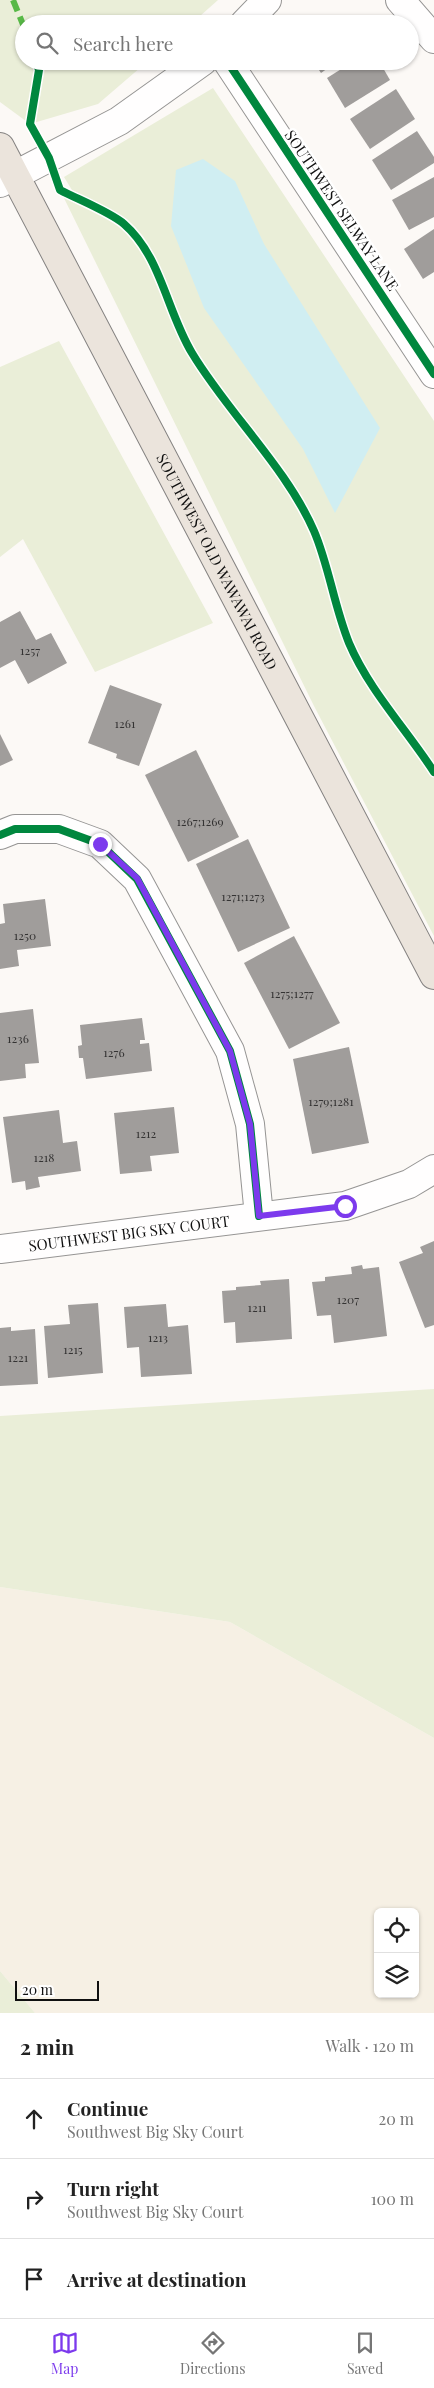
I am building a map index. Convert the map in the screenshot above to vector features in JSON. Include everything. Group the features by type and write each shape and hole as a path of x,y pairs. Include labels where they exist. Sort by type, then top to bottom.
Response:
{"main road":[{"name":"SOUTHWEST OLD WAWAWAI ROAD","path":"0,147 7,179 434,975"}],"street":[{"path":"253,15 267,0"},
{"path":"400,0 413,15"},
{"path":"419,22 434,39"},
{"path":"7,179 120,121 191,70"},
{"name":"SOUTHWEST SELWAY LANE","path":"233,70 434,374"},
{"path":"0,835 15,829 59,829 100,844 137,878 230,1051 250,1124 259,1216"},
{"name":"SOUTHWEST BIG SKY COURT","path":"0,1249 345,1206 409,1184 434,1169"}],"shaded area":[{"path":"0,1587 230,1622 434,1738 434,2013 35,2013 0,1971"}],"green space":[{"path":"0,0 218,0 201,15 15,15 15,70 138,70 98,104 30,124 0,102"},
{"path":"213,88 434,421 434,936 314,706 60,190 78,200 64,177"},
{"path":"59,341 213,623 95,672 23,539 0,557 0,367"},
{"path":"434,1389 434,1738 230,1622 0,1587 0,1416"},
{"path":"0,1971 35,2013 0,2013"}],"water":[{"path":"203,159 235,181 264,244 380,428 335,513 303,449 204,308 171,226 176,170"}],"building":[{"path":"340,70 384,70 390,80 345,108 327,78"},
{"path":"396,89 415,119 370,149 350,119"},
{"path":"417,131 434,157 434,163 391,190 372,160"},
{"path":"434,177 434,217 409,230 392,200"},
{"path":"434,229 434,272 423,279 404,249"},
{"path":"20,611 36,640 51,633 67,663 28,684 15,660 0,668 0,622"},
{"path":"110,685 162,704 139,766 116,758 117,754 88,743"},
{"path":"0,734 13,760 0,766"},
{"path":"196,750 239,837 188,862 145,775"},
{"path":"248,839 290,928 238,952 196,864"},
{"path":"45,899 51,946 17,950 19,966 0,969 0,924 5,923 3,904"},
{"path":"294,936 340,1023 289,1049 244,963"},
{"path":"33,1009 39,1063 25,1064 26,1078 0,1081 0,1013"},
{"path":"142,1018 145,1040 140,1040 140,1044 149,1043 152,1071 86,1079 83,1058 79,1058 78,1046 82,1045 80,1025"},
{"path":"349,1047 369,1143 312,1154 293,1059"},
{"path":"174,1107 179,1153 150,1156 152,1171 120,1174 114,1113"},
{"path":"59,1110 63,1143 77,1141 81,1171 38,1177 40,1187 26,1190 25,1181 12,1183 3,1117"},
{"path":"434,1241 434,1325 425,1328 399,1262 423,1253 420,1247"},
{"path":"362,1265 363,1269 379,1267 387,1336 334,1343 331,1315 317,1316 312,1282 325,1281 325,1277 352,1274 351,1267"},
{"path":"289,1279 292,1339 236,1343 235,1322 224,1323 222,1291 236,1290 236,1287 261,1285 260,1281"},
{"path":"98,1303 103,1373 48,1378 44,1326 70,1324 68,1305"},
{"path":"166,1304 168,1327 188,1325 192,1374 141,1377 139,1347 127,1348 124,1307"},
{"path":"11,1327 11,1331 35,1329 38,1384 0,1386 0,1328"}],"marked path":[{"path":"13,0 19,15"}],"cycle path":[{"path":"39,70 30,124 49,158 60,190 118,219 137,237 147,252 183,337 192,353 222,397 273,462 302,507 319,544 339,615 357,660 377,693 434,772"},
{"path":"233,70 434,374"},
{"path":"0,835 15,829 59,829 100,844 137,879 230,1051 250,1124 259,1216"}],"route":[{"path":"100,844 137,878 230,1051 250,1124 259,1216 345,1206"}]}
